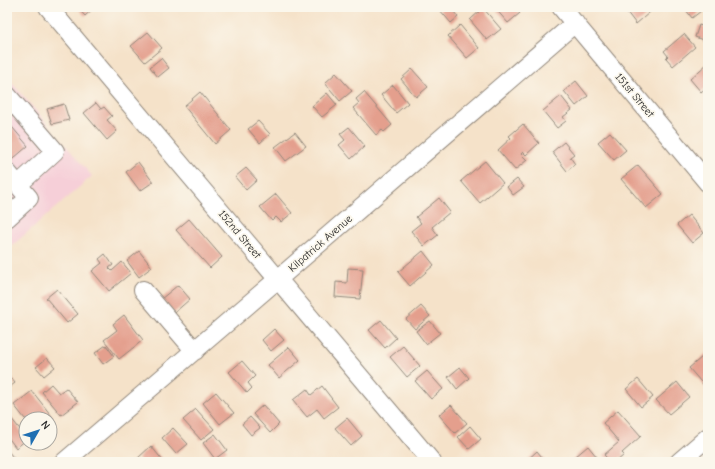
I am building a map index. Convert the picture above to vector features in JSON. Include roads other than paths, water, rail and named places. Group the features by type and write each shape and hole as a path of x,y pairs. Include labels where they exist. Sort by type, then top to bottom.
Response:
{"street":[{"name":"152nd Street","path":"48,7 432,462"},
{"name":"151st Street","path":"562,7 708,183"},
{"name":"Kilpatrick Avenue","path":"64,462 278,280 575,23"},
{"path":"7,95 54,151 10,176 29,198 7,218"},
{"path":"143,290 195,351"},
{"path":"679,462 708,437"}]}
